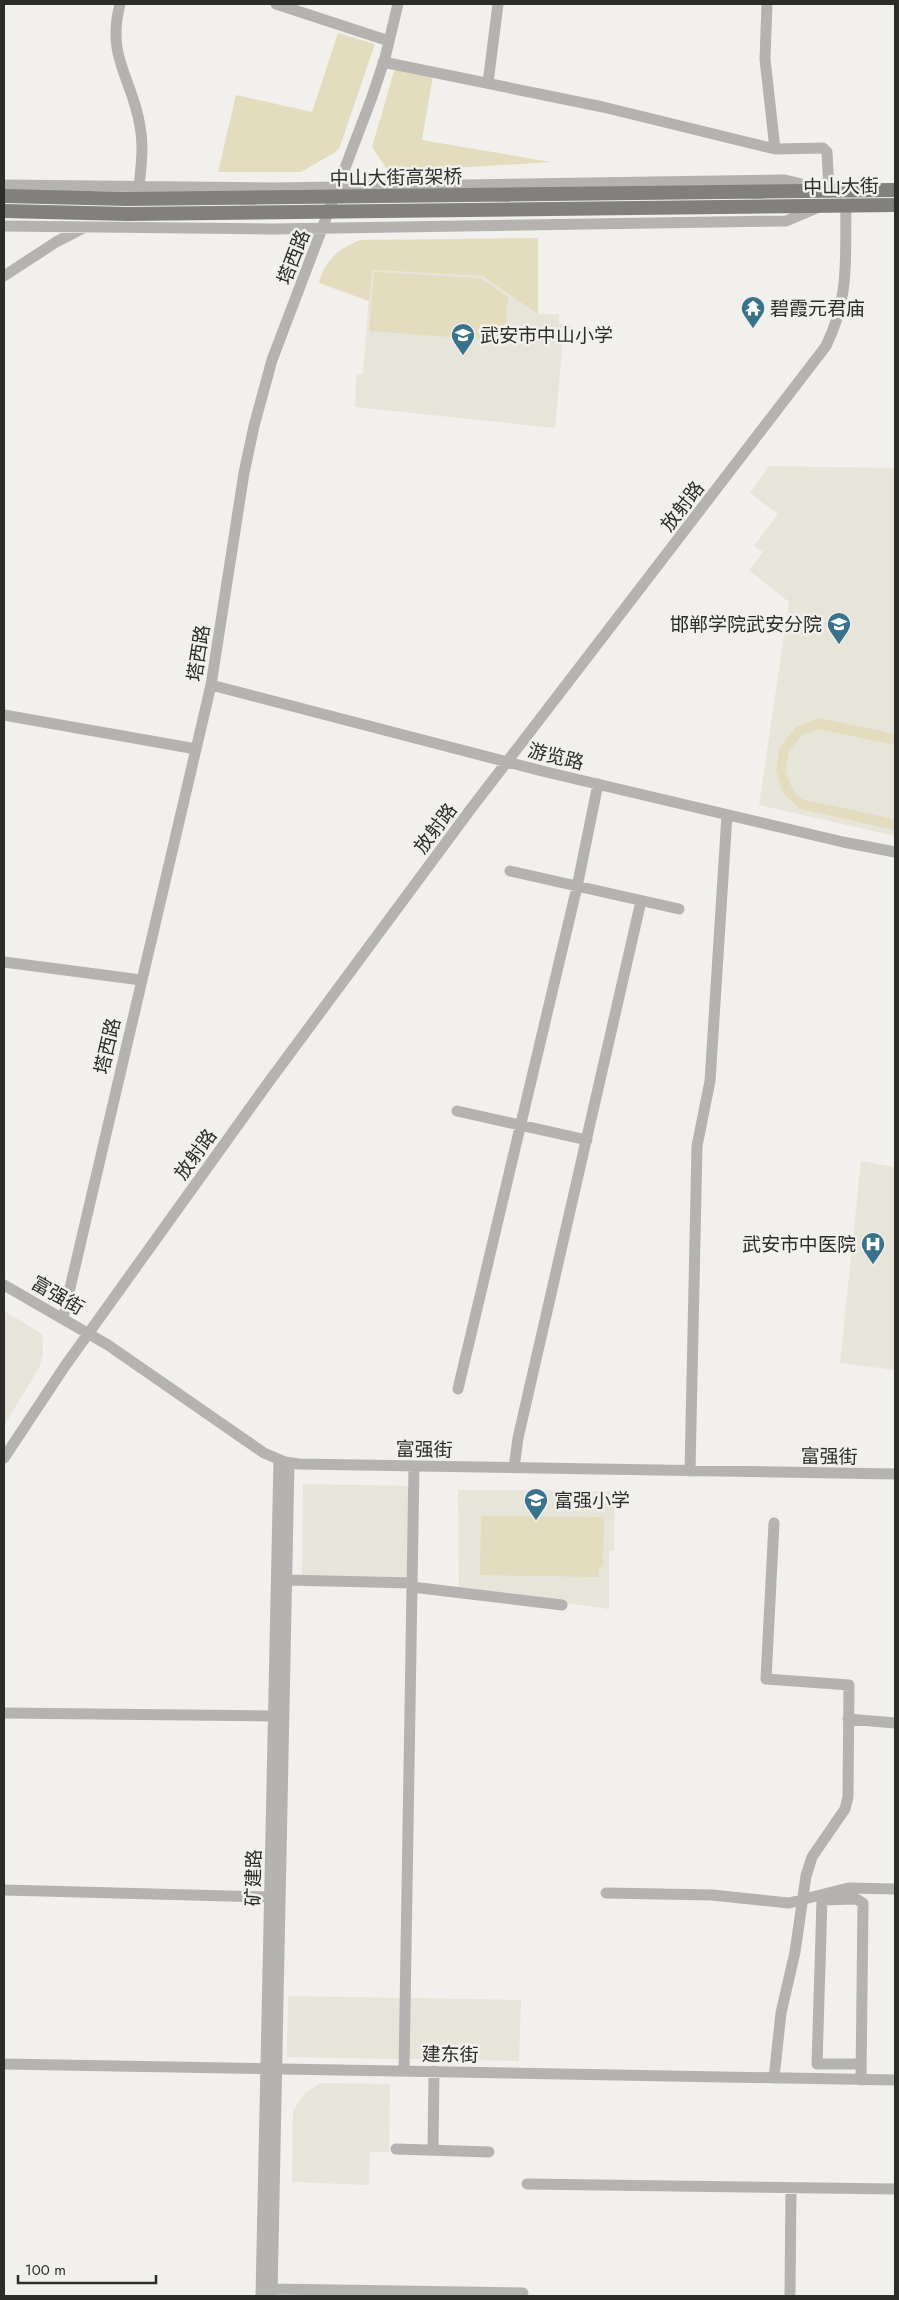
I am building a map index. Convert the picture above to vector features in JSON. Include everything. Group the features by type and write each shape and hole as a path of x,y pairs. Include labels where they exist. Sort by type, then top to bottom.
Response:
{"main road":[{"name":"中山大街","path":"788,191 895,190"},
{"name":"中山大街高架桥","path":"4,196 127,199 788,191"},
{"name":"中山大街","path":"788,206 895,204"},
{"name":"中山大街高架桥","path":"4,211 128,214 788,206"}],"street":[{"path":"120,4 115,24 115,39 120,62 140,125 142,152 139,187"},
{"path":"276,4 389,41"},
{"name":"塔西路","path":"63,1318 211,685 243,482 254,426 272,360 384,62 398,4"},
{"path":"488,83 498,4"},
{"path":"767,4 765,59 776,149"},
{"path":"4,185 338,187 785,180 827,190 826,149 823,148 776,149 603,107 384,62"},
{"path":"4,226 322,228 786,221 823,205"},
{"name":"放射路","path":"4,1458 88,1333 268,1083 507,762 826,346 839,316 843,300 846,205"},
{"path":"4,276 56,242 84,228"},
{"name":"游览路","path":"211,685 507,762 843,842 895,852"},
{"path":"4,715 196,749"},
{"path":"458,1389 577,886 598,784"},
{"path":"690,1471 697,1146 710,1081 727,815"},
{"path":"510,871 679,910"},
{"path":"514,1468 518,1438 641,901"},
{"path":"4,962 141,980"},
{"path":"457,1111 587,1140"},
{"name":"富强街","path":"4,1285 88,1333 246,1441 284,1461 414,1466 895,1474"},
{"name":"矿建路","path":"261,2296 271,2068 287,1580 284,1461"},
{"name":"矿建路","path":"272,2292 270,1897 273,1716 284,1461"},
{"path":"404,2071 414,1466"},
{"path":"774,1524 766,1679 849,1685 848,1797 845,1809 812,1857 806,1876 795,1952 781,2013 774,2078"},
{"path":"287,1580 412,1585 562,1605"},
{"path":"4,1713 273,1716"},
{"path":"848,1719 895,1723"},
{"path":"606,1893 712,1895 780,1903 802,1900 848,1888 895,1889"},
{"path":"4,1890 270,1897"},
{"path":"861,2064 817,2064 822,1900 856,1899 863,1903 861,2080"},
{"name":"建东街","path":"4,2064 895,2080"},
{"path":"433,2149 434,2071"},
{"path":"396,2149 489,2152"},
{"path":"527,2184 895,2189"},
{"path":"790,2296 791,2188"},
{"path":"272,2292 523,2293"}],"shaded area":[{"path":"338,33 375,44 339,149 301,172 218,172 236,95 312,112"},
{"path":"395,68 433,76 422,140 551,162 420,170 387,169 372,147"},
{"path":"538,238 538,314 482,276 372,270 369,301 319,283 325,268 334,256 345,247 360,240"},
{"name":"武安市中山小学","path":"371,270 482,276 538,314 559,314 559,324 570,325 570,338 563,338 555,428 355,407 356,376 363,373"},
{"path":"374,272 480,278 508,297 505,341 369,331"},
{"name":"邯郸学院武安分院","path":"769,466 895,468 895,836 759,805 789,602 749,570 763,552 754,546 778,514 750,493"},
{"path":"819,718 895,734 895,745 819,729 802,735 789,751 786,770 789,782 795,793 804,800 895,819 895,830 800,809 783,793 776,770 780,747 796,727"},
{"name":"武安市中医院","path":"861,1161 895,1167 895,1370 840,1363"},
{"path":"4,1311 42,1334 43,1353 40,1366 4,1426"},
{"path":"303,1484 412,1486 410,1582 302,1577"},
{"name":"富强小学","path":"458,1490 615,1491 614,1551 609,1551 609,1609 459,1589"},
{"path":"481,1516 604,1517 603,1567 599,1567 599,1577 480,1575"},
{"path":"288,1996 402,1998 401,2059 287,2057"},
{"path":"410,1998 521,2000 519,2061 408,2059"},
{"path":"321,2083 390,2084 389,2152 370,2152 369,2185 292,2182 293,2110 305,2093"}],"place":[{"name":"碧霞元君庙","path":"753,329"},
{"name":"武安市中山小学","path":"463,356"},
{"name":"邯郸学院武安分院","path":"839,645"},
{"name":"武安市中医院","path":"873,1265"},
{"name":"富强小学","path":"536,1521"}]}
